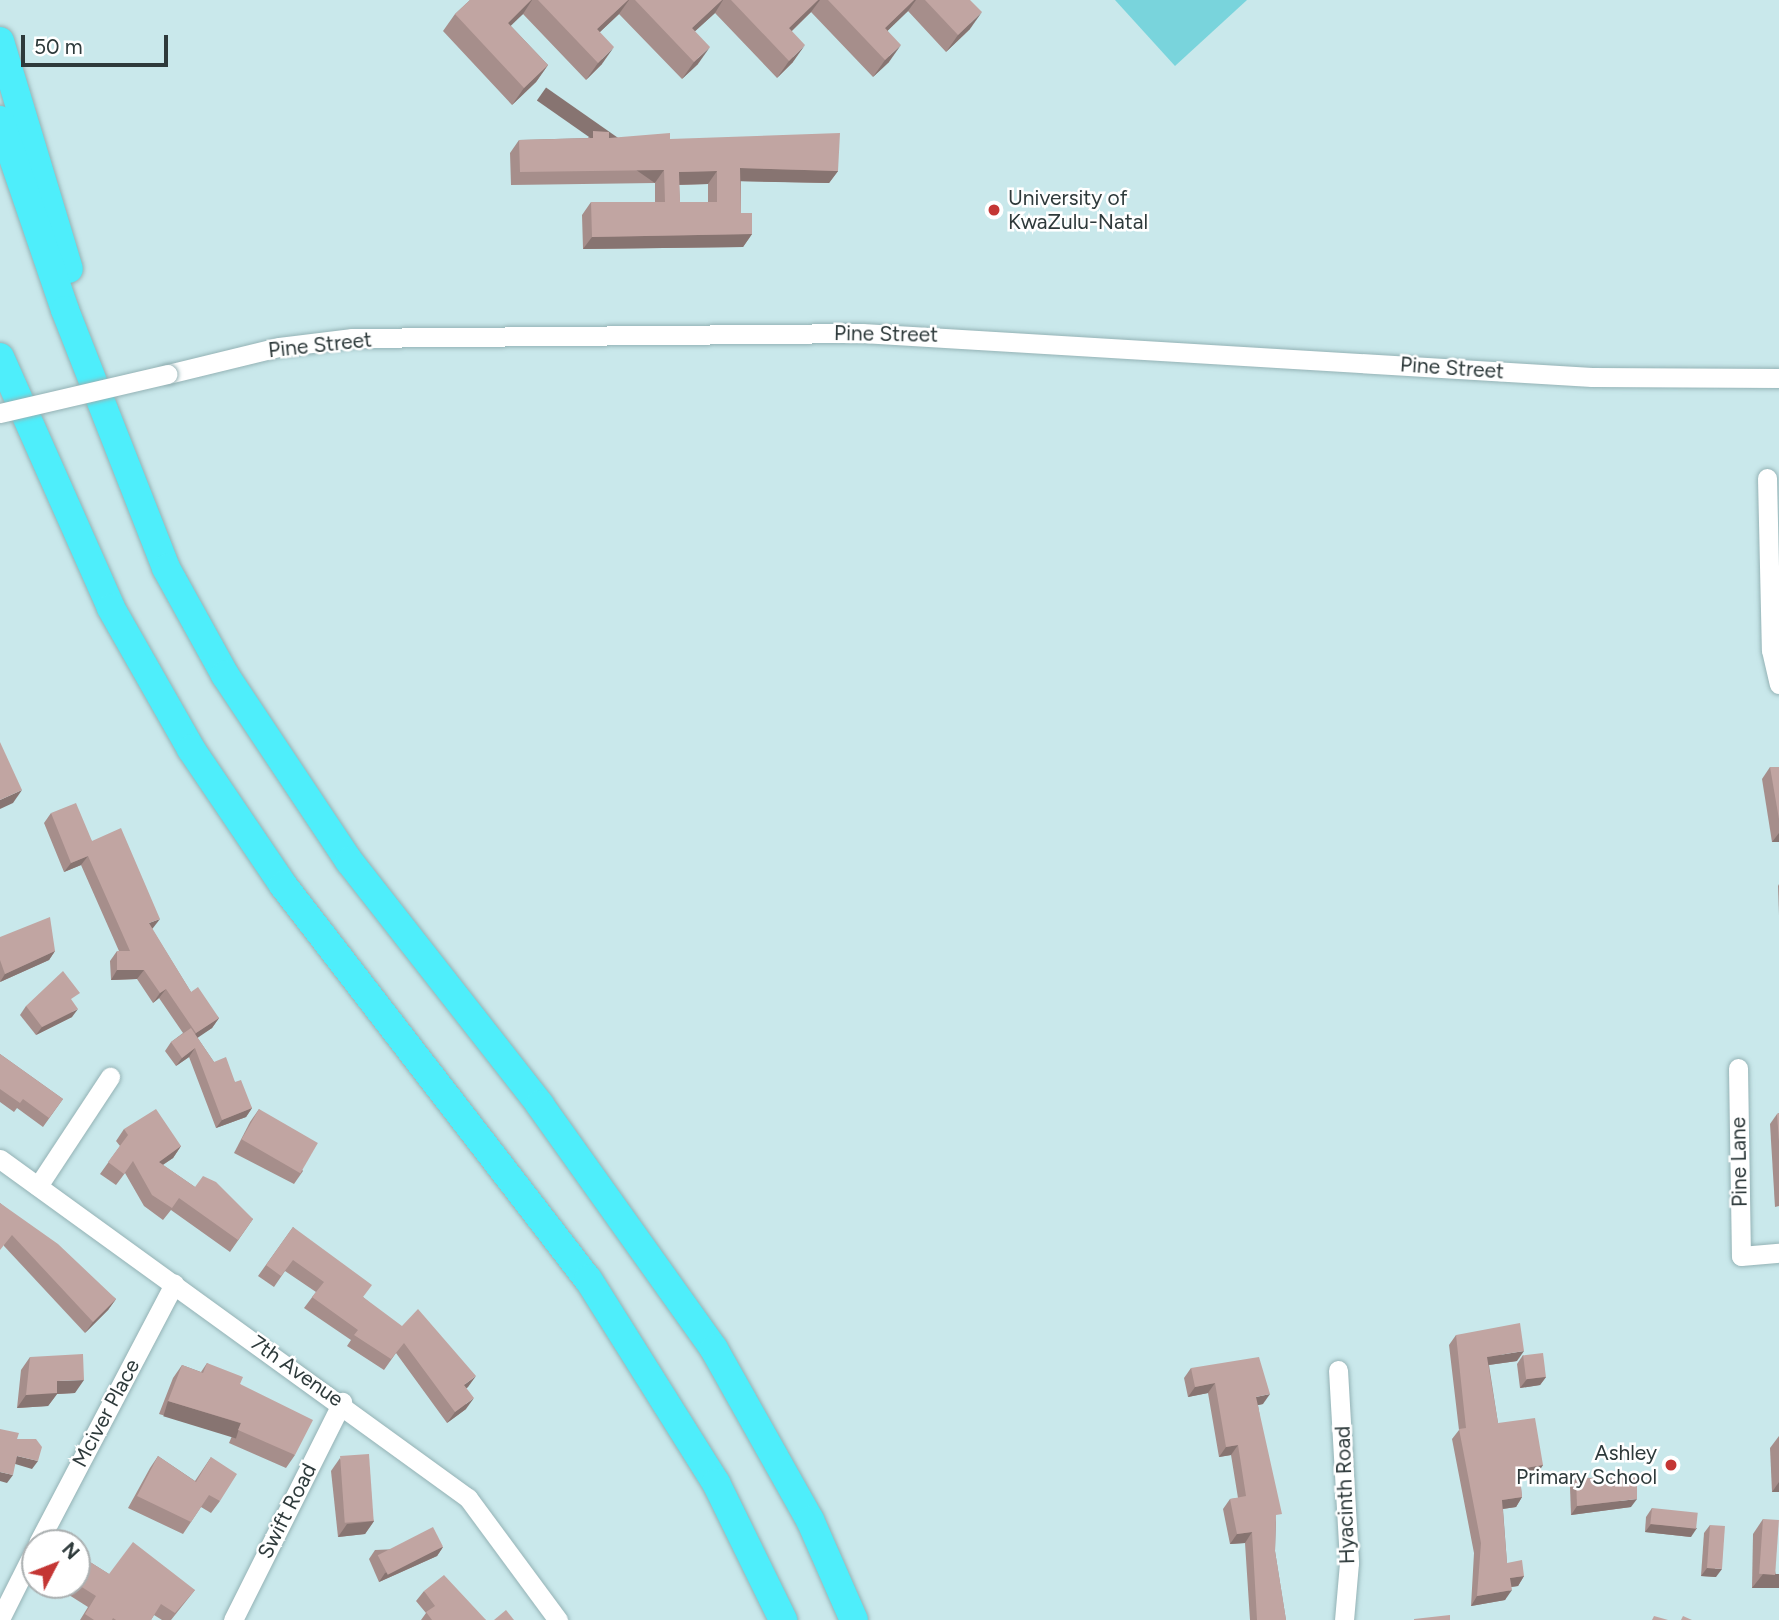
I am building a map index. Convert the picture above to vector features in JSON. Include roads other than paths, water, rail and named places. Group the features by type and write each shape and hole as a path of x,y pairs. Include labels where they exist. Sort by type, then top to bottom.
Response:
{"highway":[{"path":"0,41 70,274 65,310"},
{"path":"0,120 65,310 166,568 231,686 349,861 540,1105 714,1349 810,1520 854,1620"},
{"path":"0,357 110,608 191,749 283,885 588,1279 716,1483 783,1620"}],"street":[{"name":"Pine Street","path":"0,413 279,347 352,338 862,333 1592,377 1779,378"},
{"path":"1767,478 1770,650 1779,684"},
{"name":"Pine Lane","path":"1738,1068 1741,1256 1779,1254"},
{"path":"38,1186 110,1077"},
{"name":"7th Avenue","path":"0,1159 342,1402 468,1497 558,1620"},
{"name":"Mciver Place","path":"45,1529 174,1284"},
{"name":"Hyacinth Road","path":"1338,1370 1349,1563 1344,1620"},
{"name":"Swift Road","path":"233,1620 342,1402"},
{"path":"0,1619 21,1577"}],"place":[{"name":"University of KwaZulu-Natal","path":"994,210"},
{"name":"Ashley Primary School","path":"1671,1465"}]}
